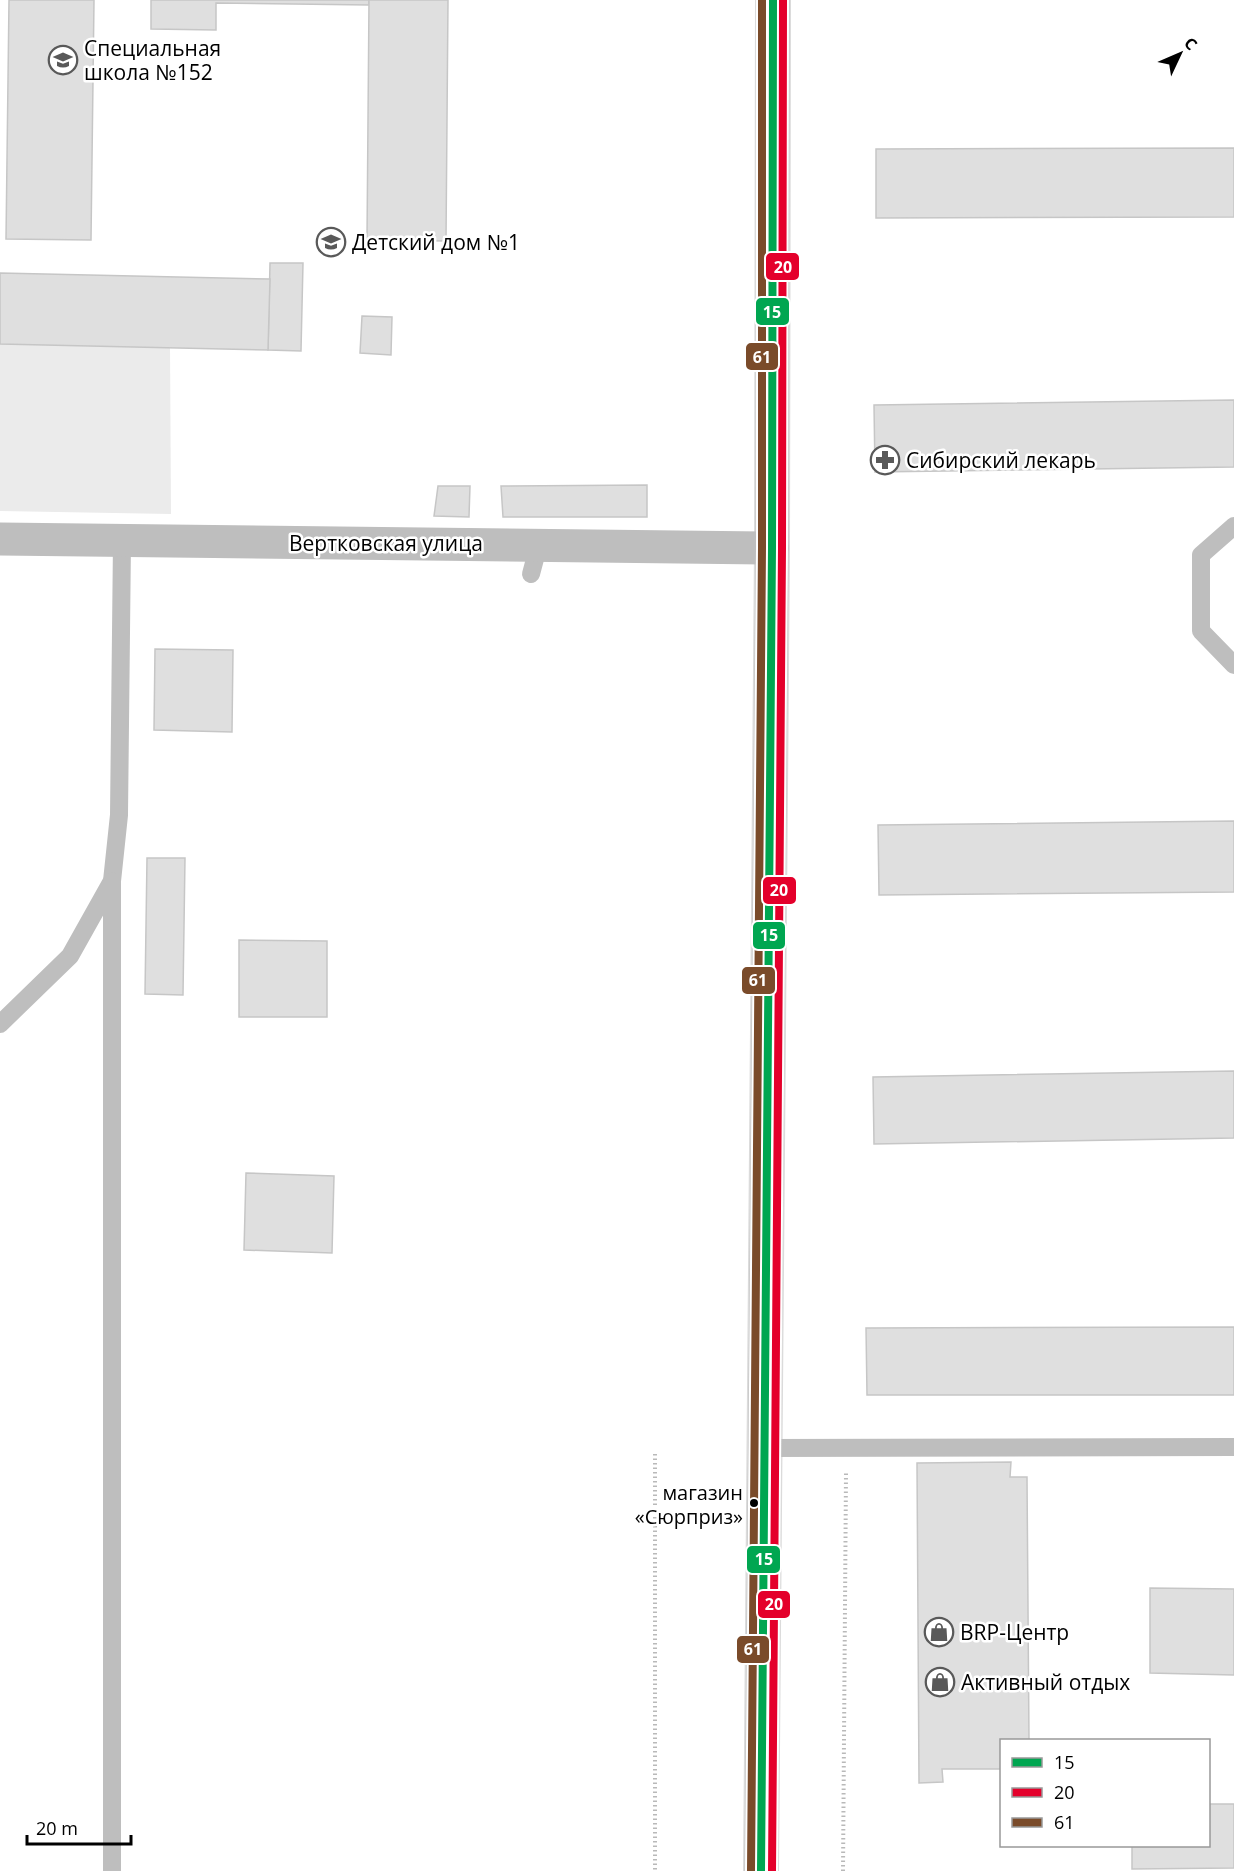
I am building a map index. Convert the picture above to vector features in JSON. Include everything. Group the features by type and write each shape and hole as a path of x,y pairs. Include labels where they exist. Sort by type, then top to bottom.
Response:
{"main road":[{"path":"761,1871 772,548 773,0"},
{"name":"Вертковская улица","path":"0,539 122,541 535,559 772,548"}],"lane":[{"path":"1234,526 1201,555 1201,631 1234,665"},
{"path":"112,1871 112,881 119,815 122,541"},
{"path":"0,1024 70,956 112,881"},
{"path":"765,1448 1234,1447"}],"path":[{"path":"655,1454 655,1871"},
{"path":"843,1871 846,1472"}],"shaded area":[{"path":"0,344 170,347 171,514 0,511"}],"building":[{"path":"9,0 94,0 91,240 6,239"},
{"path":"151,0 369,0 369,5 216,3 216,30 151,29"},
{"path":"369,0 448,0 446,241 367,240"},
{"path":"1234,148 1234,217 876,218 876,149"},
{"path":"270,263 303,263 301,351 268,350"},
{"path":"0,273 270,279 268,350 0,344"},
{"path":"362,316 392,317 391,355 360,353"},
{"path":"1234,400 1234,467 875,472 874,405"},
{"path":"647,485 647,517 503,517 501,486"},
{"path":"438,486 470,486 469,517 434,516"},
{"path":"155,649 233,650 232,732 154,730"},
{"path":"1234,821 1234,892 879,895 878,825"},
{"path":"147,858 185,858 183,995 145,994"},
{"path":"239,940 327,941 327,1017 239,1017"},
{"path":"1234,1071 1234,1138 874,1144 873,1077"},
{"path":"246,1173 334,1176 332,1253 244,1250"},
{"path":"1234,1327 1234,1395 867,1395 866,1328"},
{"path":"1011,1462 1010,1477 1027,1477 1029,1739 1000,1739 1000,1769 942,1769 943,1782 919,1783 917,1463"},
{"path":"1150,1588 1234,1589 1234,1675 1150,1673"},
{"path":"1210,1804 1234,1804 1234,1868 1132,1869 1132,1847 1210,1847"}],"transit line":[{"name":"61","path":"751,1871 762,548 762,0"},
{"name":"15","path":"761,1871 772,548 773,0"},
{"name":"20","path":"772,1871 782,548 783,0"}],"place":[{"name":"Специальная школа №152","path":"63,60"},
{"name":"Детский дом №1","path":"331,242"},
{"name":"Сибирский лекарь","path":"885,460"},
{"name":"магазин «Сюрприз»","path":"754,1503"},
{"name":"BRP-Центр","path":"939,1632"},
{"name":"Активный отдых","path":"940,1682"}]}
